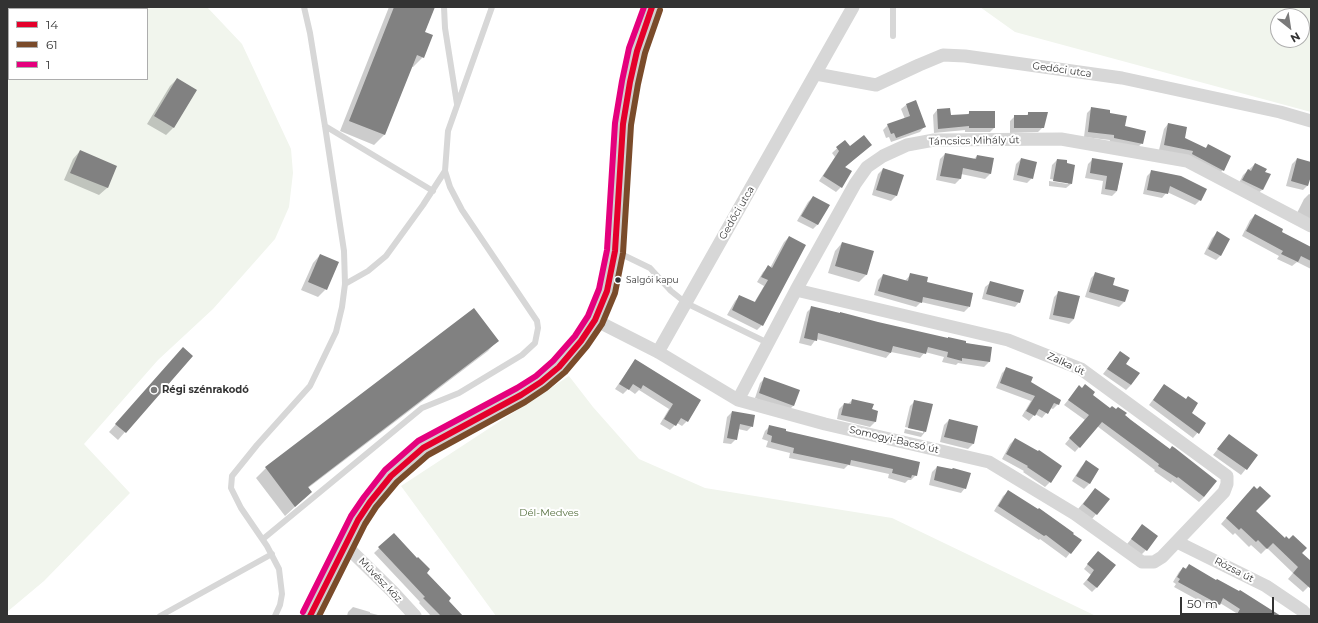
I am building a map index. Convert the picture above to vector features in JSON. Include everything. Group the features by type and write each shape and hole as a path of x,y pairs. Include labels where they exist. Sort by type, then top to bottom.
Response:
{"main road":[{"path":"310,616 358,520 370,502 391,476 423,448 521,395 541,382 559,367 568,357 581,342 595,320 607,291 615,251 623,124 630,82 637,51 652,7"}],"street":[{"name":"Gedőci utca","path":"658,352 853,7"},
{"name":"Gedőci utca","path":"816,74 876,86 919,65 943,56 965,56 1122,78 1280,112 1311,121"},
{"name":"Táncsics Mihály út","path":"738,400 796,290 855,184 867,167 882,156 907,145 934,140 1061,139 1187,161 1311,226"},
{"name":"Zalka út","path":"796,290 1008,340 1080,369 1227,476 1228,484 1224,492 1177,542"},
{"name":"Somogyi-Bacsó út","path":"595,320 658,352 738,400 825,424 989,462 1075,514 1142,562 1154,562 1177,542"},
{"name":"Rózsa út","path":"1177,542 1266,586 1308,616"},
{"name":"Művész köz","path":"345,545 415,616"}],"lane":[{"path":"275,616 280,605 282,588 279,569 263,539 241,508 230,488 232,476 257,444 310,386 336,332 342,307 345,284 344,251 310,33 304,7"},
{"path":"444,7 445,28 457,106"},
{"path":"263,539 422,408 459,393 522,355 535,343 537,336 537,321 462,210 450,187 445,171 448,131 492,7"},
{"path":"893,7 893,36"},
{"path":"325,126 433,191"},
{"path":"345,284 359,277 382,261 399,240 445,171"},
{"path":"615,251 650,268 671,291 686,302 768,343"},
{"path":"160,616 272,554"}],"green space":[{"path":"7,7 207,7 242,44 291,149 293,173 289,207 275,239 213,309 158,360 84,444 130,493 44,581 7,612"},
{"path":"980,7 1311,7 1311,112 1015,32"},
{"name":"Dél-Medves","path":"569,376 593,407 639,459 705,488 892,518 1096,616 496,616 401,486"}],"building":[{"path":"394,7 435,7 425,32 433,35 424,58 417,55 385,135 349,121"},
{"path":"177,78 197,90 174,128 154,116"},
{"path":"916,100 926,127 896,138 894,133 891,134 887,124 910,116 906,104"},
{"path":"1091,107 1110,110 1110,113 1127,116 1125,126 1146,131 1143,144 1114,138 1114,135 1088,132"},
{"path":"950,108 951,115 969,114 969,111 995,111 995,128 969,128 969,126 938,129 937,109"},
{"path":"1028,112 1048,112 1044,128 1014,128 1014,115 1028,115"},
{"path":"1168,123 1187,127 1185,138 1206,148 1208,144 1231,156 1224,171 1192,154 1193,151 1164,145"},
{"path":"864,135 872,145 845,167 852,171 842,188 823,176 839,151 836,147 845,140 850,146"},
{"path":"80,150 117,166 108,188 70,173"},
{"path":"945,153 976,159 977,155 994,158 991,174 963,168 961,179 940,176"},
{"path":"1021,158 1037,162 1033,179 1017,175"},
{"path":"1092,158 1123,163 1117,191 1105,189 1107,176 1090,173"},
{"path":"1297,158 1311,162 1311,176 1308,186 1291,181"},
{"path":"1057,159 1067,160 1067,163 1075,165 1072,184 1053,181"},
{"path":"1255,163 1267,169 1265,172 1271,174 1263,190 1242,180 1248,169 1251,171"},
{"path":"883,168 904,175 897,196 876,190"},
{"path":"1151,170 1181,176 1207,189 1201,201 1170,186 1168,194 1147,190"},
{"path":"813,196 830,205 818,225 801,216"},
{"path":"1255,214 1283,229 1282,232 1311,247 1311,261 1301,256 1298,262 1281,254 1283,251 1246,231"},
{"path":"1217,231 1230,239 1221,256 1208,249"},
{"path":"789,236 806,245 763,326 732,310 739,295 755,302 768,280 761,277 768,265 772,268"},
{"path":"842,242 874,251 867,275 835,266"},
{"path":"320,254 339,262 327,290 308,282"},
{"path":"1095,272 1115,278 1113,285 1129,290 1125,302 1089,292"},
{"path":"910,273 928,277 927,282 973,293 970,307 923,297 922,303 878,291 883,274 908,281"},
{"path":"990,281 1024,290 1020,303 986,294"},
{"path":"1058,291 1080,296 1074,319 1053,315"},
{"path":"811,306 966,341 966,343 992,347 990,362 962,358 962,361 947,357 948,352 928,347 926,354 893,346 891,353 818,333 817,341 804,338"},
{"path":"474,308 499,341 308,487 312,492 295,507 265,467"},
{"name":"Régi szénrakodó","path":"183,347 193,356 126,433 115,424"},
{"path":"1120,351 1130,358 1126,364 1140,373 1131,385 1107,369"},
{"path":"635,359 701,400 688,422 681,418 676,426 664,419 673,404 643,385 641,389 633,384 629,390 619,384"},
{"path":"1006,367 1033,377 1031,382 1061,400 1059,405 1054,403 1048,414 1039,409 1035,416 1026,411 1035,396 1000,383"},
{"path":"764,377 800,390 794,406 759,393"},
{"path":"1085,384 1095,392 1093,395 1110,408 1112,406 1116,409 1118,407 1127,413 1125,415 1131,420 1170,449 1172,446 1175,448 1217,481 1204,497 1178,477 1177,478 1158,466 1159,464 1102,422 1080,448 1069,438 1089,415 1068,400 1079,385 1082,388"},
{"path":"1164,384 1186,399 1188,396 1198,403 1192,413 1206,423 1199,434 1153,400"},
{"path":"852,399 874,404 872,409 878,411 876,422 841,415 844,403 851,404"},
{"path":"914,400 933,404 926,432 908,428"},
{"path":"732,411 755,415 753,427 740,424 737,440 727,438"},
{"path":"949,419 978,426 974,444 944,437"},
{"path":"769,425 786,429 786,431 920,462 917,476 912,475 911,478 892,473 893,469 851,460 850,465 793,453 794,448 771,442 772,436 767,434"},
{"path":"1229,434 1258,455 1247,470 1217,449"},
{"path":"1015,438 1038,451 1039,450 1062,466 1051,483 1027,467 1028,466 1006,454"},
{"path":"1086,460 1099,469 1090,484 1076,476"},
{"path":"937,466 953,468 971,473 966,489 934,480"},
{"path":"1254,486 1257,489 1260,486 1271,496 1256,511 1285,538 1286,536 1289,539 1293,535 1307,548 1302,553 1311,561 1311,589 1293,573 1298,567 1273,543 1267,549 1258,540 1256,542 1241,528 1239,530 1226,518"},
{"path":"1095,488 1110,499 1097,515 1083,504"},
{"path":"1008,490 1038,509 1039,508 1082,540 1071,554 1046,535 1044,536 998,506"},
{"path":"1142,524 1158,536 1147,551 1131,539"},
{"path":"394,533 417,558 418,557 430,569 427,573 451,598 449,601 463,616 441,616 378,547"},
{"path":"1098,551 1116,565 1097,588 1087,580 1094,570 1087,564"},
{"path":"1189,564 1216,580 1217,579 1239,591 1240,590 1281,616 1236,616 1240,609 1223,598 1220,605 1178,582 1180,579 1177,577 1183,567 1186,569"}],"transit line":[{"name":"1","path":"303,612 351,516 385,470 418,441 517,388 536,376 553,361 575,336 588,316 599,289 607,250 615,123 622,81 629,48 644,7"},
{"name":"14","path":"310,616 358,520 370,502 391,476 423,448 521,395 541,382 559,367 581,341 595,320 607,291 615,251 623,124 630,82 637,51 652,7"},
{"name":"61","path":"319,616 365,524 376,507 397,482 428,455 525,402 546,388 565,372 587,346 602,324 615,293 623,253 631,125 638,84 645,53 660,10"}],"place":[{"name":"Salgói kapu","path":"618,280"},
{"name":"Régi szénrakodó","path":"154,390"}]}
